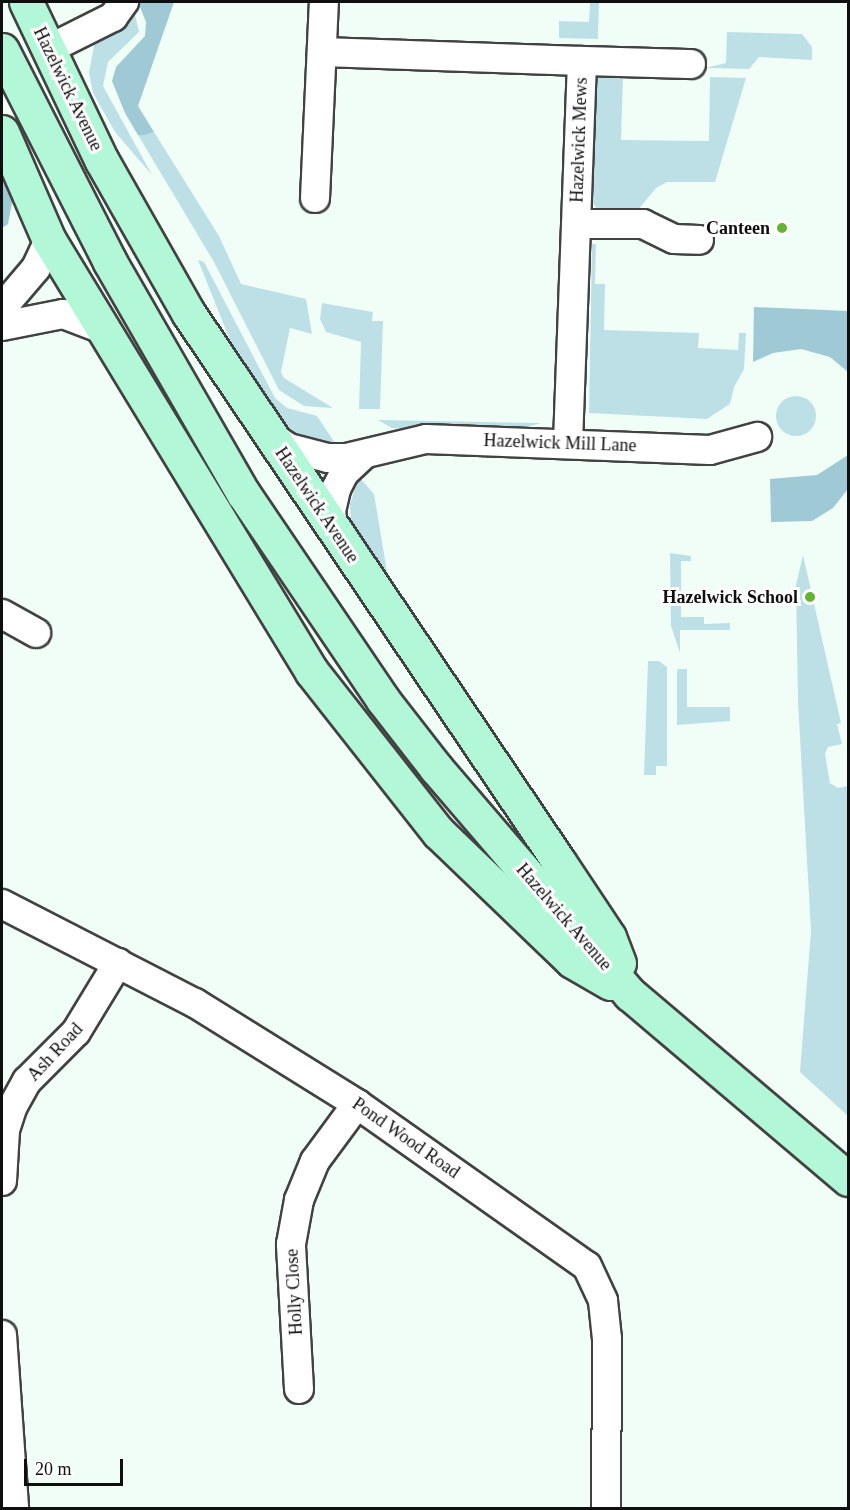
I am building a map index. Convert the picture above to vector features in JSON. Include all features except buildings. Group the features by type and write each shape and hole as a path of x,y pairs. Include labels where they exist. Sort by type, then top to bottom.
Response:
{"street":[{"name":"Hazelwick Avenue","path":"26,2 143,239 334,531 609,937 630,994"},
{"path":"49,49 113,17 124,2"},
{"path":"315,198 324,2"},
{"name":"Hazelwick Avenue","path":"2,50 110,262 243,493 316,607 436,768 630,994 849,1179"},
{"name":"Hazelwick Mews","path":"322,52 582,61 568,442"},
{"path":"582,61 692,64"},
{"name":"Hazelwick Avenue","path":"2,132 49,240 312,672 369,748 438,832 572,962 630,994"},
{"path":"576,224 643,224 674,239 699,240"},
{"path":"2,308 36,268 49,240"},
{"path":"2,326 63,314 102,329"},
{"name":"Hazelwick Mill Lane","path":"271,436 289,448 312,456 363,454 426,439 568,442 710,450 757,437"},
{"path":"334,531 331,511 336,489 344,473 363,454"},
{"path":"2,614 36,633"},
{"name":"Pond Wood Road","path":"2,904 195,1003 357,1104 587,1266 603,1300 607,1339 606,1509"},
{"name":"Ash Road","path":"2,1181 6,1130 13,1106 27,1081 76,1032 118,963"},
{"name":"Holly Close","path":"300,1389 291,1244 299,1200 315,1161 357,1104"},
{"path":"2,1335 14,1509"}],"shaded area":[{"path":"138,2 174,2 138,106 154,132 144,135 138,135 125,113 112,81 116,67 145,36 146,22"},
{"path":"590,2 599,2 598,39 559,38 559,21 589,22"},
{"path":"133,6 139,32 108,62 103,86 152,175 115,132 93,93 89,73 95,40"},
{"path":"727,32 802,34 812,47 812,60 759,57 749,69 706,68 726,63"},
{"path":"596,74 623,76 621,140 709,141 710,77 746,78 715,182 667,182 656,188 638,210 597,209 593,203"},
{"path":"154,132 219,236 241,284 306,299 312,334 290,328 281,372 284,378 333,408 304,406 279,390 214,262 138,135"},
{"path":"2,165 15,187 8,224 2,228"},
{"path":"592,244 596,244 595,284 605,284 604,330 699,333 698,348 738,350 739,333 746,333 744,369 734,387 730,404 707,419 589,413"},
{"path":"198,260 204,262 275,398 287,408 317,416 335,443 306,442 275,415 230,340"},
{"path":"322,303 373,312 372,321 383,321 380,409 359,409 361,342 326,332 320,319"},
{"path":"754,307 848,311 848,372 830,357 801,349 773,353 753,362"},
{"path":"796,396 804,397 810,402 815,408 815,424 810,430 804,435 796,436 788,435 782,430 777,424 776,416 777,408 782,402 788,397"},
{"path":"378,420 541,423 517,430 392,428"},
{"path":"848,455 848,489 833,508 812,521 771,522 770,479 817,475"},
{"path":"359,477 374,494 388,578 351,523 350,504"},
{"path":"670,553 691,556 691,561 681,561 681,617 704,617 704,624 730,623 730,630 680,630 680,653 671,626"},
{"path":"803,555 841,723 837,724 842,744 828,747 825,754 830,783 838,788 848,786 848,1116 800,1072 811,931 798,702 796,585"},
{"path":"648,661 659,661 667,667 667,766 656,766 656,775 644,775"},
{"path":"677,669 687,669 687,707 730,707 730,721 677,725"}],"place":[{"name":"Canteen","path":"782,228"},
{"name":"Hazelwick School","path":"810,597"}]}
